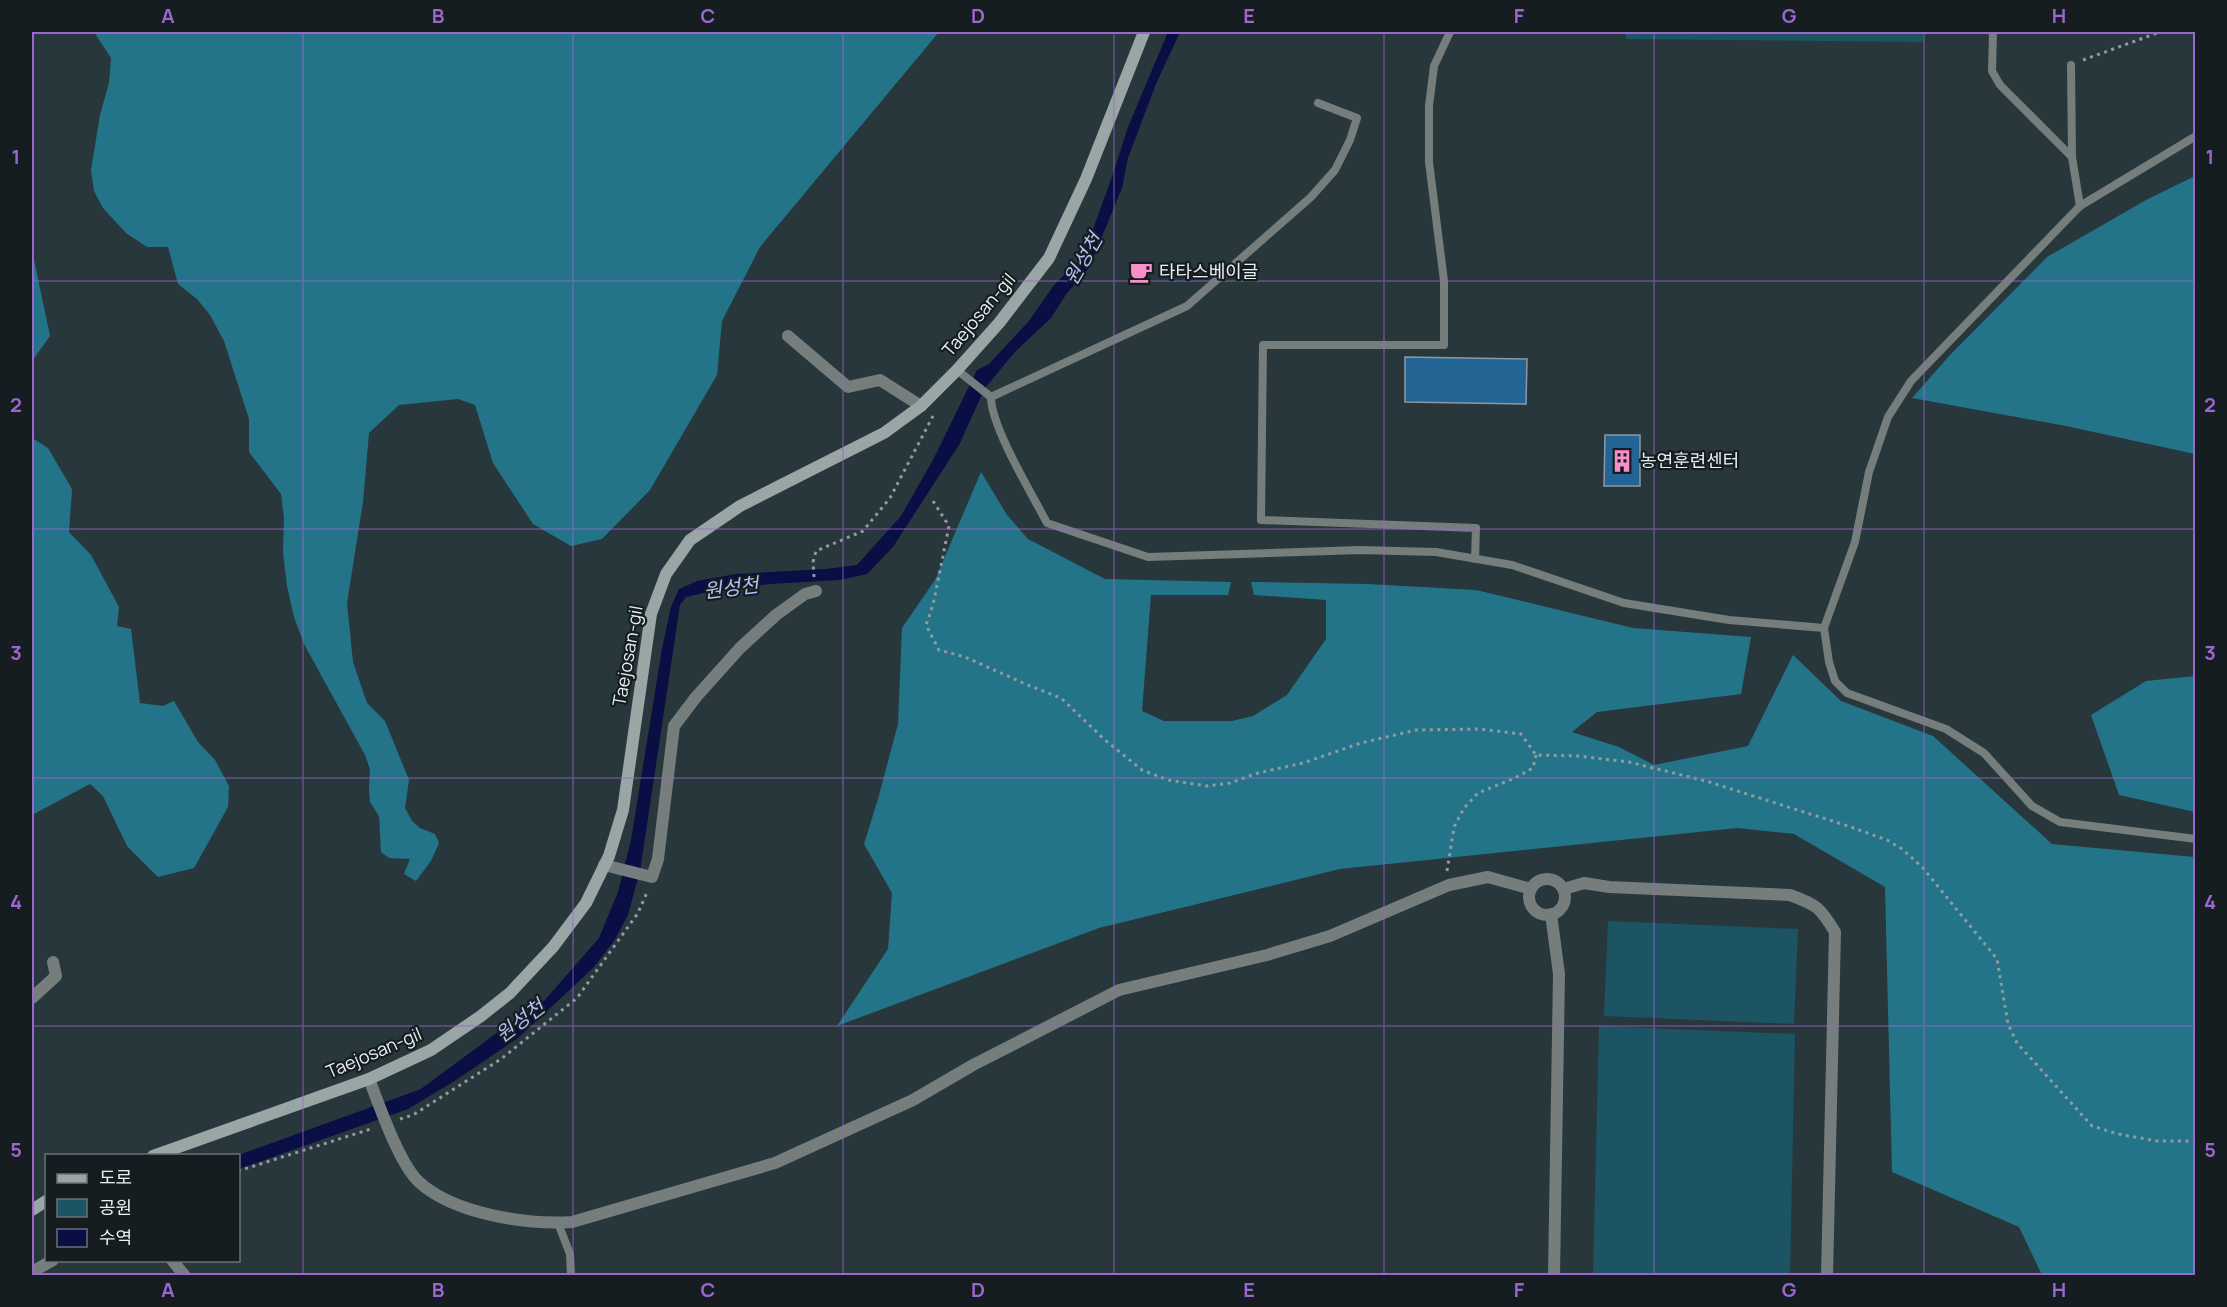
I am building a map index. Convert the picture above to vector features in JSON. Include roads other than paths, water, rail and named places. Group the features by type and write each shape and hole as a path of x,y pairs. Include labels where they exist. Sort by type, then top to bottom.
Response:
{"street":[{"name":"Taejosan-gil","path":"156,1154 369,1078 430,1050 481,1016 510,993 554,947 586,903 604,865 623,810 651,614 666,574 690,540 740,506 885,433 961,374 1049,258 1086,179 1144,32"},
{"path":"788,336 848,387 880,380 921,406"},
{"path":"604,865 649,876 658,859 674,726 696,697 740,648 776,615 815,588"},
{"path":"369,1078 404,1160 418,1181 459,1205 487,1213 523,1220 572,1222 775,1163 913,1100 973,1065 1119,990 1267,955 1330,936 1444,887 1488,877 1531,889"},
{"path":"1545,878 1557,880 1564,889 1566,901 1563,906 1551,914 1542,914 1532,907 1529,895 1539,880 1545,878"},
{"path":"1564,889 1584,884 1790,896 1807,901 1822,910 1835,932 1827,1275"},
{"path":"1551,914 1559,974 1554,1275"},
{"path":"32,999 56,976 53,962"},
{"path":"32,1210 45,1202"},
{"path":"32,1272 50,1262"},
{"path":"174,1262 185,1275"}],"lane":[{"path":"1450,32 1434,66 1430,106 1430,162 1444,280 1444,345 1263,345 1261,520 1476,528 1475,559"},
{"path":"1993,32 1992,71 2000,85 2072,157"},
{"path":"2071,65 2072,157 2080,206"},
{"path":"988,395 1187,306 1246,255 1311,197 1335,170 1350,141 1357,118 1318,103"},
{"path":"2196,136 2080,206 1911,381 1894,407 1880,439 1869,472 1856,542 1824,628 1829,662 1835,681 1847,693 1946,729 1984,753 2032,806 2060,822 2196,839"},
{"path":"961,374 988,395 1008,446 1047,523 1148,557 1359,550 1436,552 1512,565 1624,603 1729,620 1824,628"},
{"path":"558,1223 570,1254 571,1275"}],"water":[{"name":"원성천","path":"1168,32 1180,32 1156,84 1128,158 1122,188 1089,268 1067,293 1051,318 1014,353 985,388 959,445 893,547 867,574 840,580 770,584 712,591 686,597 680,605 640,871 628,915 614,941 593,968 518,1038 408,1109 240,1169 240,1155 421,1089 545,1000 599,938 618,892 631,840 662,649 671,607 679,589 697,581 736,574 857,565 901,516 934,458 977,370 989,364 1029,321 1054,285 1083,257 1128,127"}],"place":[{"name":"타타스베이글","path":"1141,272"},
{"name":"농연훈련센터","path":"1622,461"}]}
